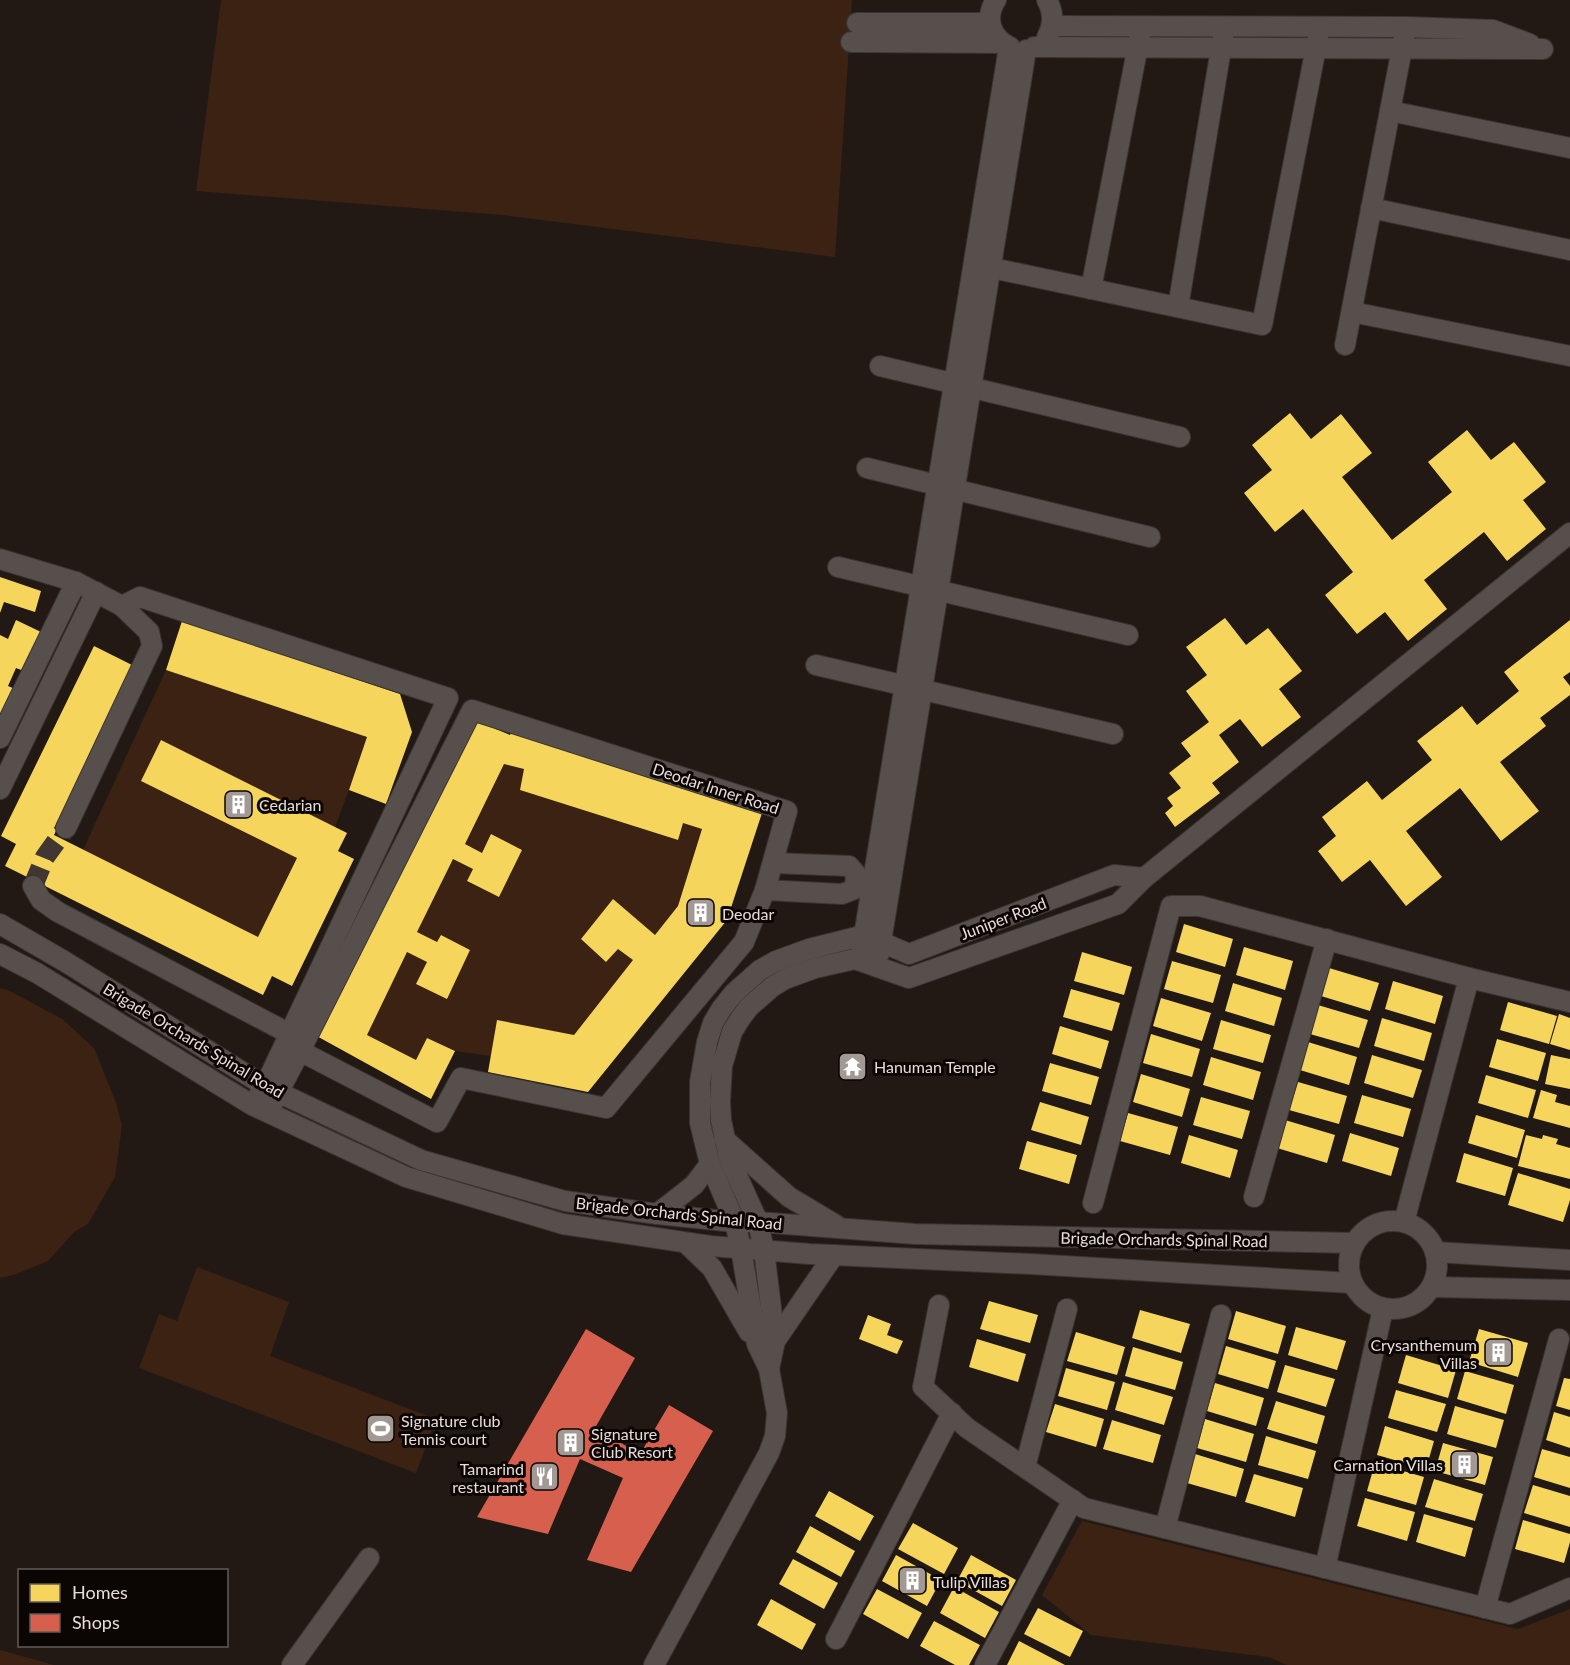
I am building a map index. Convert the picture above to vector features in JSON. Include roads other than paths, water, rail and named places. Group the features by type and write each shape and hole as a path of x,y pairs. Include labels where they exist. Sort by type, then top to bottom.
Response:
{"street":[{"path":"996,0 990,11 990,23 995,37 1017,47 1042,42 1048,35 1053,17 1047,0"},
{"path":"990,23 854,32 1017,47 1544,49 1493,30 1406,27 1052,26"},
{"path":"1091,289 1142,26"},
{"path":"1178,307 1225,27"},
{"path":"982,265 1262,325 1320,27"},
{"path":"1345,345 1406,27"},
{"path":"868,963 1017,47"},
{"path":"1390,111 1570,147"},
{"path":"1371,208 1570,250"},
{"path":"1352,312 1570,356"},
{"path":"880,366 1180,437"},
{"path":"867,468 1150,537"},
{"path":"654,1665 769,1454 775,1436 777,1413 766,1343 764,1250 758,1222 736,1175 724,1139 720,1101 722,1066 732,1032 740,1019 760,996 785,979 814,969 855,958 909,978 1118,904 1144,878 1570,533"},
{"path":"0,559 76,582 122,606 148,632 152,646 66,828"},
{"path":"838,567 1128,635"},
{"path":"0,738 76,582"},
{"path":"0,789 96,592"},
{"path":"122,606 140,597 448,698 295,1042 260,1108"},
{"path":"816,665 1113,734"},
{"name":"Deodar Inner Road","path":"472,710 787,810 765,890 744,942 606,1108 461,1078 437,1122 295,1042 472,710"},
{"path":"765,890 842,894 855,889 856,874 849,866 773,863"},
{"name":"Juniper Road","path":"873,938 909,954 1114,875 1144,878"},
{"path":"33,886 41,900 58,912 295,1042"},
{"path":"1093,1203 1172,906 1200,906 1469,978 1570,1002"},
{"name":"Brigade Orchards Spinal Road","path":"0,924 272,1089 421,1160 565,1201 657,1214 915,1233 1354,1244"},
{"path":"766,1343 735,1221 710,1164 700,1123 700,1082 707,1042 713,1023 722,1008 760,970 776,961 809,949 873,938"},
{"path":"1254,1197 1327,939"},
{"name":"Brigade Orchards Spinal Road","path":"0,954 260,1108 406,1177 563,1224 741,1249 1352,1283"},
{"path":"1404,1222 1469,978"},
{"path":"724,1139 789,1197 841,1228"},
{"path":"657,1214 694,1185 710,1164"},
{"path":"1389,1221 1404,1222 1417,1228 1428,1238 1438,1263 1432,1287 1424,1298 1411,1306 1397,1310 1383,1309 1370,1304 1359,1294 1352,1283 1349,1263 1354,1244 1363,1232 1375,1224 1389,1221"},
{"path":"686,1243 712,1268 766,1343"},
{"path":"1435,1252 1570,1260"},
{"path":"766,1343 834,1255"},
{"path":"1432,1287 1570,1290"},
{"path":"939,1305 924,1387 967,1428 1083,1508 1510,1614 1570,1588"},
{"path":"1025,1467 1067,1309"},
{"path":"1325,1568 1383,1309"},
{"path":"1165,1528 1221,1315"},
{"path":"1485,1608 1559,1339"},
{"path":"836,1639 952,1413"},
{"path":"985,1665 1073,1500"},
{"path":"292,1665 369,1558"}],"tunnel":[{"path":"33,886 45,857 66,828"}],"place":[{"name":"Cedarian","path":"238,804"},
{"name":"Deodar","path":"701,913"},
{"name":"Hanuman Temple","path":"853,1066"},
{"name":"Crysanthemum Villas","path":"1498,1353"},
{"name":"Signature club Tennis court","path":"380,1429"},
{"name":"Signature Club Resort","path":"570,1442"},
{"name":"Carnation Villas","path":"1464,1464"},
{"name":"Tamarind restaurant","path":"545,1477"},
{"name":"Tulip Villas","path":"912,1581"}]}
